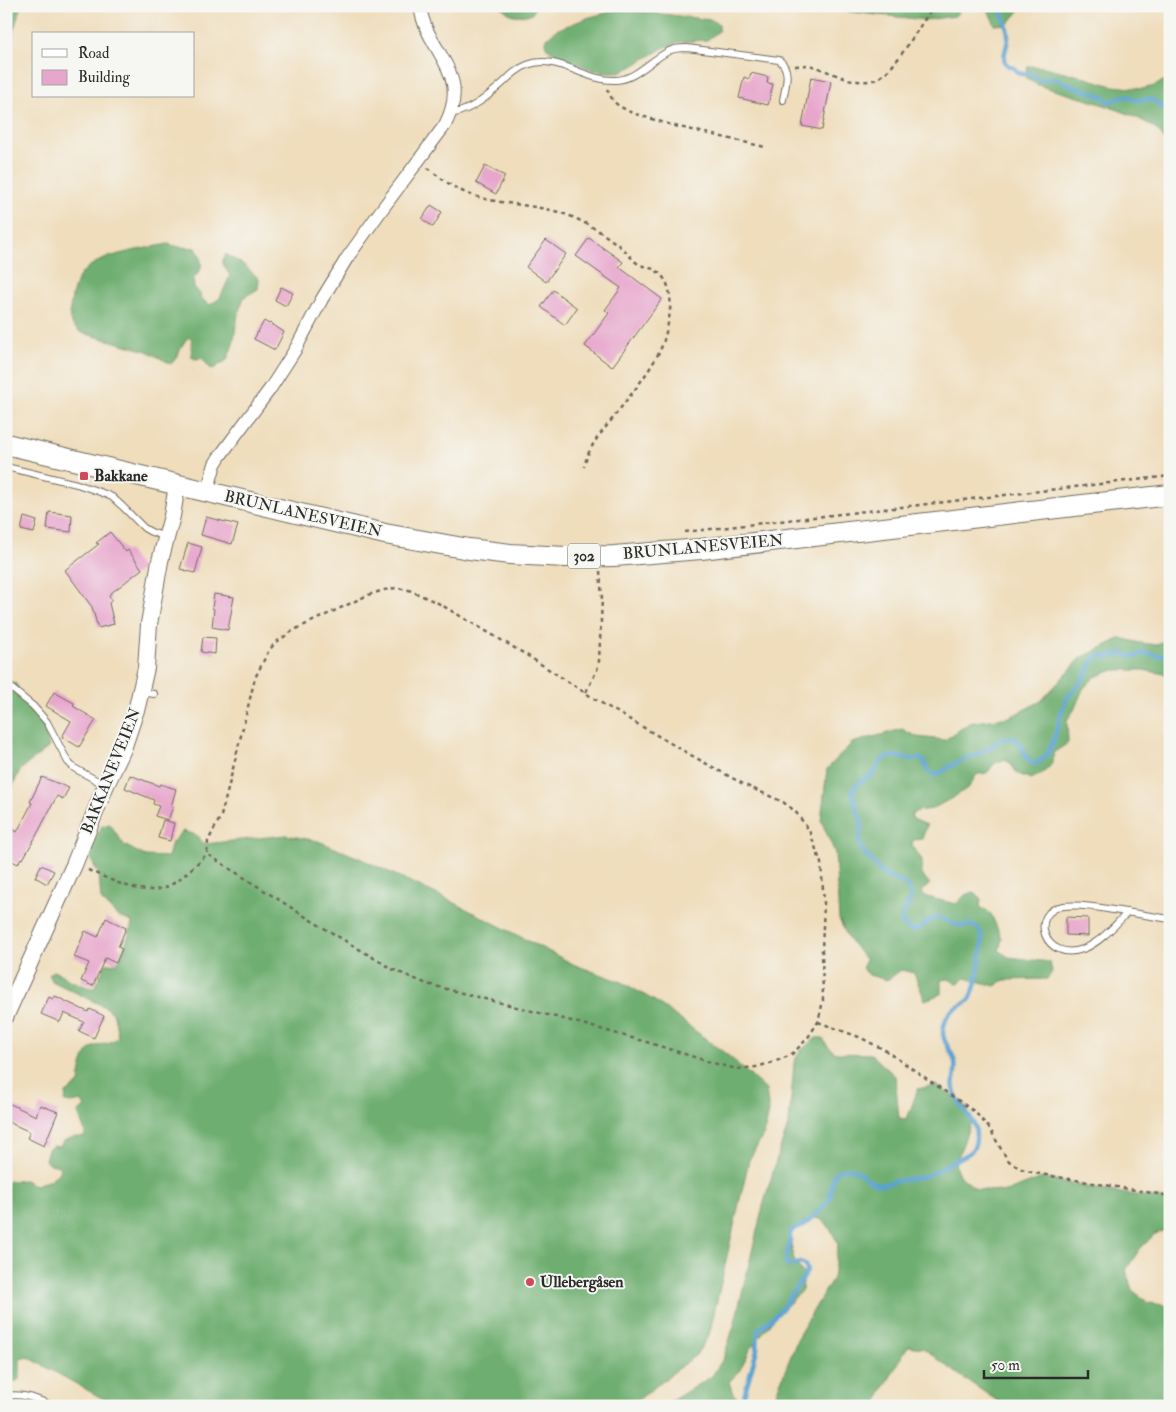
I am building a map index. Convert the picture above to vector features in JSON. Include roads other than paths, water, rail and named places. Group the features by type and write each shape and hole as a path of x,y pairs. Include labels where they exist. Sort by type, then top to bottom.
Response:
{"main road":[{"name":"BRUNLANESVEIEN","path":"6,444 385,534 469,549 510,554 565,557 702,549 1170,495"}],"street":[{"path":"207,492 215,464 270,389 295,350 334,277 445,125 451,114 453,90 451,75 443,57 426,30 420,6"},
{"name":"BAKKANEVEIEN","path":"6,1015 148,693 146,668 149,624 160,561 177,485"}],"lane":[{"path":"451,114 471,108 520,69 534,63 559,64 605,80 617,80 633,76 660,56 678,48 774,59 783,63 787,74 783,100"},
{"path":"6,467 77,484 112,497 144,528 166,537"},
{"path":"6,684 33,706 47,722 68,762 74,768 106,785"},
{"path":"1128,912 1097,940 1085,948 1071,952 1052,945 1047,940 1044,931 1045,920 1048,914 1054,909 1063,906 1090,906 1128,912 1170,919"},
{"path":"6,1396 18,1394 53,1406"}],"waterway":[{"path":"1000,6 1008,34 1004,56 1005,62 1008,66 1015,68 1017,72 1021,74 1029,73 1040,80 1057,79 1102,96 1110,102 1128,96 1136,100 1149,99 1170,110"},
{"path":"741,1406 757,1350 758,1330 781,1310 807,1270 805,1265 800,1263 790,1266 786,1264 790,1234 793,1229 808,1222 827,1203 830,1198 835,1174 838,1171 849,1168 857,1171 874,1183 880,1184 922,1177 968,1154 976,1143 974,1124 954,1091 955,1063 945,1042 943,1032 949,1014 967,1002 972,995 977,979 982,935 974,926 958,925 941,918 933,919 913,930 902,924 903,914 910,901 909,889 901,881 894,880 882,873 864,853 859,843 862,824 852,792 853,789 872,775 881,761 888,757 922,759 928,771 934,775 986,750 1002,739 1008,738 1017,740 1027,759 1034,764 1042,760 1052,746 1066,700 1081,682 1092,662 1097,657 1122,653 1129,656 1145,653 1158,656 1170,654"}],"place":[{"name":"Bakkane","path":"84,476"},
{"name":"Ullebergåsen","path":"530,1282"}]}
